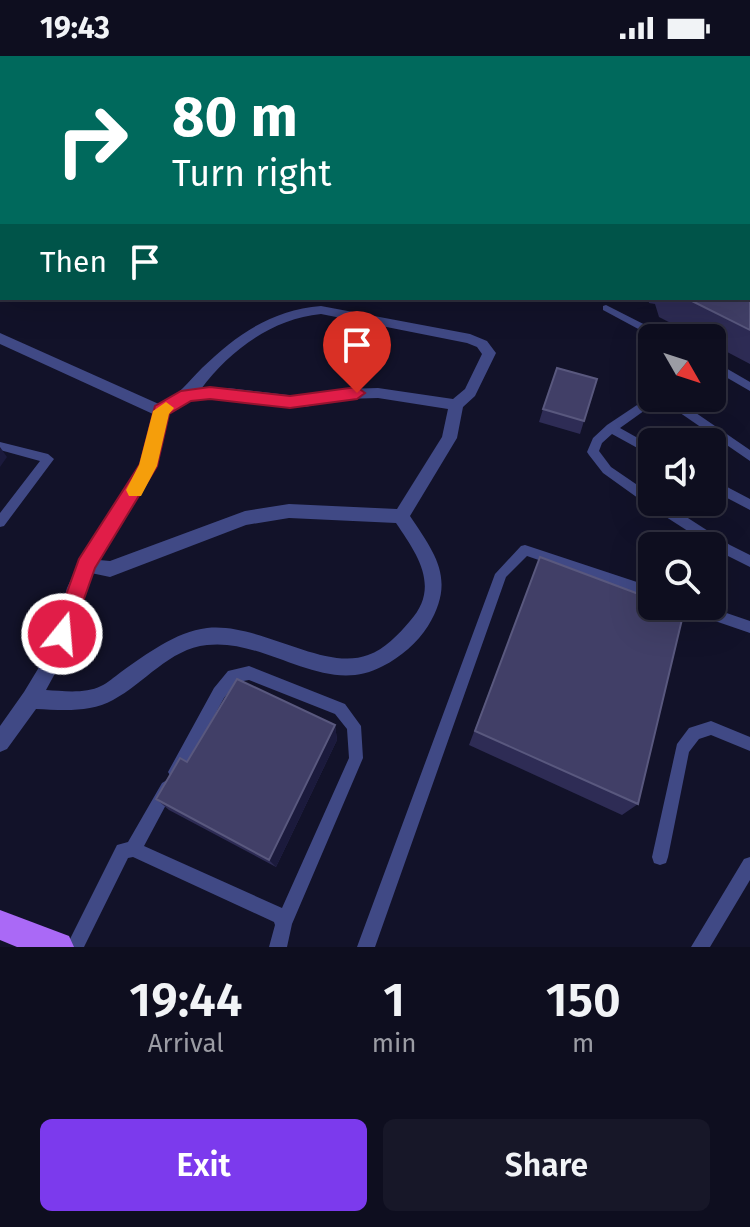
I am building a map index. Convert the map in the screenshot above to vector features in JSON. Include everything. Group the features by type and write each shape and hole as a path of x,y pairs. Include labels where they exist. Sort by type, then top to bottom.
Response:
{"main road":[{"path":"0,925 58,947"}],"street":[{"path":"0,742 31,699 55,657 86,565 148,466 161,411 187,395 218,361 274,317 302,310 321,310 470,339 482,344 489,353 470,392 456,405 449,438 401,516"},
{"path":"0,338 161,411"},
{"path":"187,395 228,393 305,402 343,394 378,393 456,405"},
{"path":"86,565 110,569 245,518 289,511 401,516"},
{"path":"31,699 70,700 105,695 161,654 187,641 210,636 236,637 336,668 359,669 371,665 394,650 412,632 436,592 436,578 428,558 401,516"}],"lane":[{"path":"606,308 638,325"},
{"path":"726,372 750,387"},
{"path":"638,492 607,470 593,452 597,441 611,428 653,399 676,405 750,456"},
{"path":"611,428 638,443"},
{"path":"0,446 48,459 0,522"},
{"path":"726,492 750,505"},
{"path":"674,516 750,561"},
{"path":"366,947 501,574 525,550 638,588"},
{"path":"726,619 750,627"},
{"path":"133,849 219,693 233,676 249,673 340,709 354,726 356,758 284,924 278,947"},
{"path":"660,857 682,749 694,733 711,728 750,744"},
{"path":"75,947 123,851 133,849 280,916 284,924"},
{"path":"700,947 750,865"}],"building":[{"path":"690,300 750,300 750,330"},
{"path":"557,368 597,379 584,421 543,409"},
{"path":"540,557 638,594 638,620 682,620 638,804 475,731"},
{"path":"237,679 335,725 269,860 156,799 180,758 187,762"}],"slow traffic":[{"path":"135,490 148,466 161,411 166,408"}],"route":[{"path":"62,634 86,565 148,466 161,411 187,395 228,393 305,402 357,393"}]}
